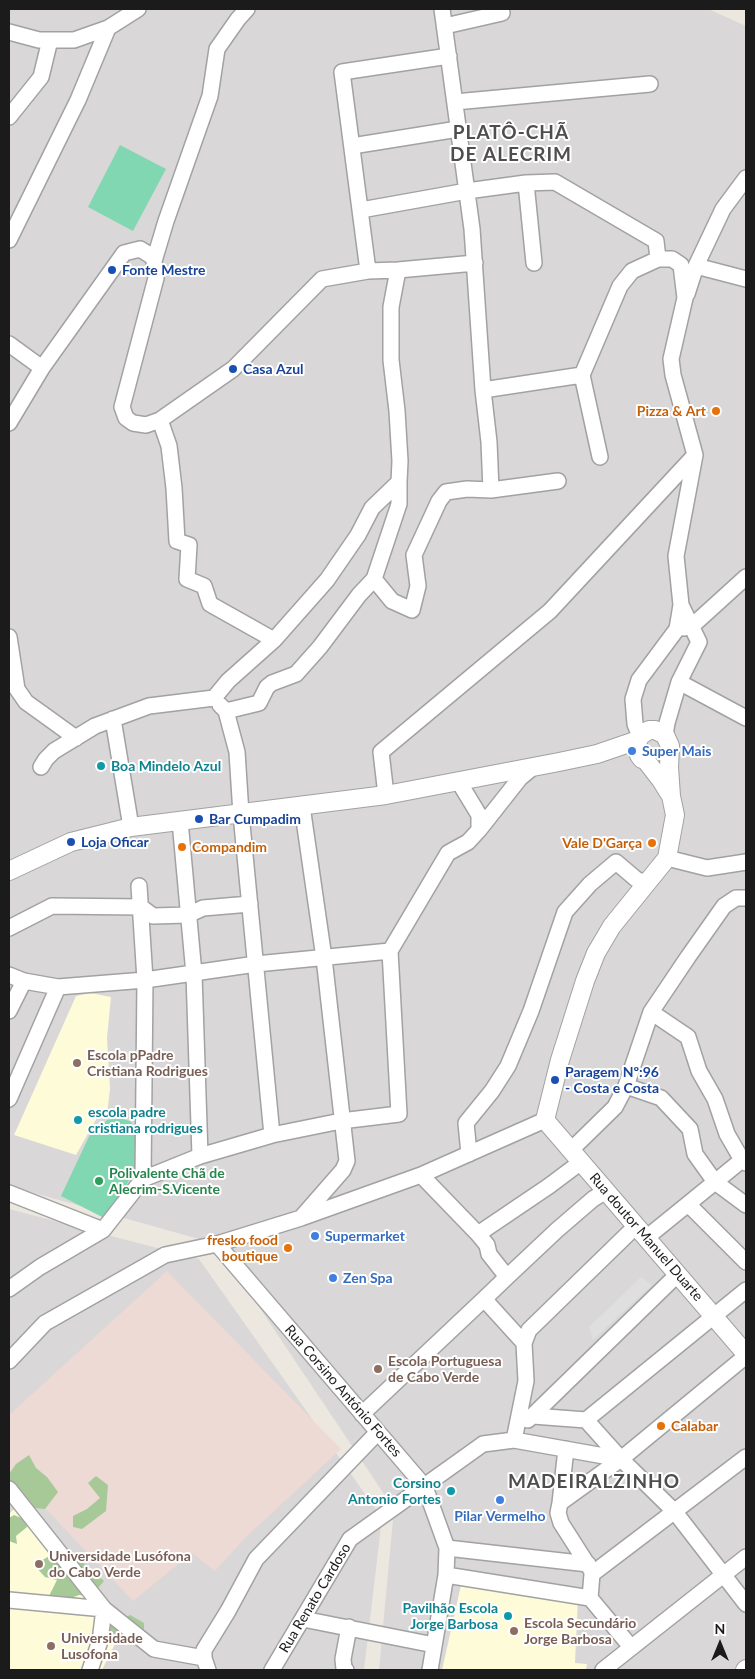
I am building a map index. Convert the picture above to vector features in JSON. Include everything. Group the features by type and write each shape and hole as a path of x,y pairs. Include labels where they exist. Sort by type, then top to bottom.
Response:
{"street":[{"path":"9,32 39,40 74,40 108,28 138,9"},
{"path":"154,261 210,96 217,50 247,9"},
{"path":"442,9 475,264 491,490"},
{"path":"445,26 502,13 501,9"},
{"path":"9,240 78,100 108,28"},
{"path":"9,117 40,77 50,40"},
{"path":"368,271 342,72 449,56"},
{"path":"455,102 650,84"},
{"path":"352,146 458,128"},
{"path":"671,796 637,750 636,746 639,738 635,724 633,699 639,680 677,629 681,605 676,556 695,455 673,375 671,359 696,266 723,209 746,178"},
{"path":"361,210 467,191 526,183 555,182 656,241 658,258"},
{"path":"526,183 534,264"},
{"path":"9,423 42,368 124,253 140,249 153,257 154,261 156,278 122,407 126,418 132,423 146,426 160,420 233,369 322,279 368,271 475,264"},
{"path":"600,457 582,375 620,286 632,271 658,258 672,258 681,264 686,298"},
{"path":"696,266 746,279"},
{"path":"226,711 259,703 267,687 296,674 374,579 399,504 400,461 391,360 391,307 398,270"},
{"path":"9,344 42,368"},
{"path":"483,390 582,375"},
{"path":"160,420 169,446 175,496 177,542 189,545 187,579 204,586 210,604 274,640"},
{"path":"386,795 381,752 550,611 695,455"},
{"path":"374,579 392,601 412,610 418,586 414,555 439,501 446,492 467,489 491,490 558,481"},
{"path":"41,767 54,751 95,726 149,706 214,698 228,681 274,640 327,580 358,535 372,508 399,482"},
{"path":"677,629 692,626 746,577"},
{"path":"9,1361 45,1323 165,1255 217,1244 301,1218 421,1175 545,1120 560,1060 596,953 612,926 667,858 675,815 671,796 667,724 679,682 699,642 681,605"},
{"path":"9,637 17,690 26,702 76,738"},
{"path":"679,682 746,718"},
{"path":"214,698 226,711 237,752 241,814 272,1135"},
{"path":"113,719 130,827"},
{"path":"9,871 70,842 130,827 386,795 459,782 597,754 639,738 650,730 655,730 667,743"},
{"path":"597,754 657,763 662,760 667,743"},
{"path":"9,1289 40,1267 103,1230 143,1179 200,1156 272,1135 341,1121 399,1114 390,951 448,853 468,842 520,778 532,768"},
{"path":"459,782 479,815 479,830"},
{"path":"301,1218 343,1170 346,1161 324,958 302,806"},
{"path":"180,821 194,974 200,1156"},
{"path":"667,858 707,868 746,862"},
{"path":"470,1154 466,1123 492,1091 508,1066 531,1010 565,912 590,884 616,862 636,879 645,883"},
{"path":"140,886 145,980 143,1179"},
{"path":"478,1234 549,1186 576,1156 615,1106 626,1086 651,1012 724,906 736,898 746,898"},
{"path":"9,928 52,906 141,907 153,916 188,915 204,908 250,904"},
{"path":"9,975 24,981 58,987 145,980 256,964 390,951"},
{"path":"9,1011 24,981"},
{"path":"9,1099 58,987"},
{"path":"515,1436 526,1381 524,1343 529,1330 641,1232 688,1204 744,1161 727,1134 715,1099 699,1071 688,1037 651,1012"},
{"path":"626,1086 661,1098 690,1129 695,1154 715,1182 746,1205"},
{"name":"Rua doutor Manuel Duarte","path":"545,1120 746,1355"},
{"path":"421,1175 478,1234 487,1245 489,1254 507,1277"},
{"path":"362,1414 557,1230 593,1198 606,1191"},
{"path":"9,1194 103,1230"},
{"path":"688,1204 746,1262"},
{"name":"Rua Corsino António Fortes","path":"217,1244 425,1487 447,1548 446,1575 430,1670"},
{"path":"515,1436 678,1274"},
{"path":"533,1416 586,1420 746,1290"},
{"path":"484,1300 524,1343"},
{"path":"560,1503 621,1459 746,1355"},
{"path":"586,1420 621,1459 675,1512 746,1604"},
{"path":"12,1498 104,1609 154,1650 206,1664 204,1650 256,1559 378,1432"},
{"name":"Rua Renato Cardoso","path":"272,1670 350,1540 483,1444 515,1436 566,1449 621,1459"},
{"path":"566,1449 558,1513 590,1569 590,1598 631,1647"},
{"path":"447,1548 590,1569 675,1512 746,1457"},
{"path":"603,1670 746,1557"},
{"path":"446,1575 590,1598"},
{"path":"9,1600 104,1609"},
{"path":"90,1670 100,1641 104,1609"},
{"path":"303,1618 434,1644"},
{"path":"346,1670 344,1669 343,1659 350,1627"}],"shaded area":[{"path":"9,9 708,9 746,26 746,1670 379,1670 394,1509 217,1244 9,1186"},
{"name":"Escola pPadre Cristiana Rodrigues","path":"90,993 111,997 107,1038 110,1089 107,1115 98,1116 76,1155 14,1135 76,996"},
{"path":"9,1209 199,1259 382,1518 364,1670 9,1670"},
{"path":"167,1271 341,1449 244,1539 215,1571 192,1553 133,1601 9,1470 9,1415"},
{"path":"641,1277 652,1285 593,1340 589,1327"},
{"name":"Universidade Lusófona do Cabo Verde","path":"18,1505 111,1615 114,1646 102,1670 9,1670 9,1514"},
{"name":"Escola Secundário Jorge Barbosa","path":"463,1576 578,1598 575,1663 587,1664 586,1670 442,1670"}],"green space":[{"path":"120,145 166,169 133,231 88,207"},
{"name":"Polivalente Chã de Alecrim-S.Vicente","path":"119,1118 130,1121 135,1127 137,1165 108,1220 61,1196 93,1128 99,1129 107,1120"},
{"path":"29,1455 36,1468 47,1477 58,1492 45,1509 34,1508 9,1479 9,1474 16,1464"},
{"path":"96,1476 108,1485 106,1511 82,1529 73,1527 73,1516 87,1509 100,1498 88,1483"},
{"path":"14,1515 26,1520 27,1527 16,1536 17,1544 9,1541 9,1518"},
{"path":"51,1555 60,1565 80,1560 104,1581 91,1596 79,1595 66,1600 48,1598 57,1580 45,1577 34,1565"},
{"path":"130,1615 144,1623 144,1631 119,1642 106,1630"}],"place":[{"name":"Fonte Mestre","path":"112,270"},
{"name":"Casa Azul","path":"233,369"},
{"name":"Pizza & Art","path":"716,411"},
{"name":"Super Mais","path":"632,751"},
{"name":"Boa Mindelo Azul","path":"101,766"},
{"name":"Bar Cumpadim","path":"199,819"},
{"name":"Loja Oficar","path":"71,842"},
{"name":"Vale D'Garça","path":"652,843"},
{"name":"Compandim","path":"182,847"},
{"name":"Escola pPadre Cristiana Rodrigues","path":"77,1063"},
{"name":"Paragem Nº:96 - Costa e Costa","path":"555,1080"},
{"name":"escola padre cristiana rodrigues","path":"78,1120"},
{"name":"Polivalente Chã de Alecrim-S.Vicente","path":"99,1181"},
{"name":"Supermarket","path":"315,1236"},
{"name":"fresko food boutique","path":"288,1248"},
{"name":"Zen Spa","path":"333,1278"},
{"name":"Escola Portuguesa de Cabo Verde","path":"378,1369"},
{"name":"Calabar","path":"661,1426"},
{"name":"Corsino Antonio Fortes","path":"451,1491"},
{"name":"Pilar Vermelho","path":"500,1500"},
{"name":"Universidade Lusófona do Cabo Verde","path":"39,1564"},
{"name":"Pavilhão Escola Jorge Barbosa","path":"508,1616"},
{"name":"Escola Secundário Jorge Barbosa","path":"514,1631"},
{"name":"Universidade Lusofona","path":"51,1646"}],"district":[{"name":"PLATÔ-CHÃ DE ALECRIM","path":"511,144"},
{"name":"MADEIRALZINHO","path":"594,1482"}]}
